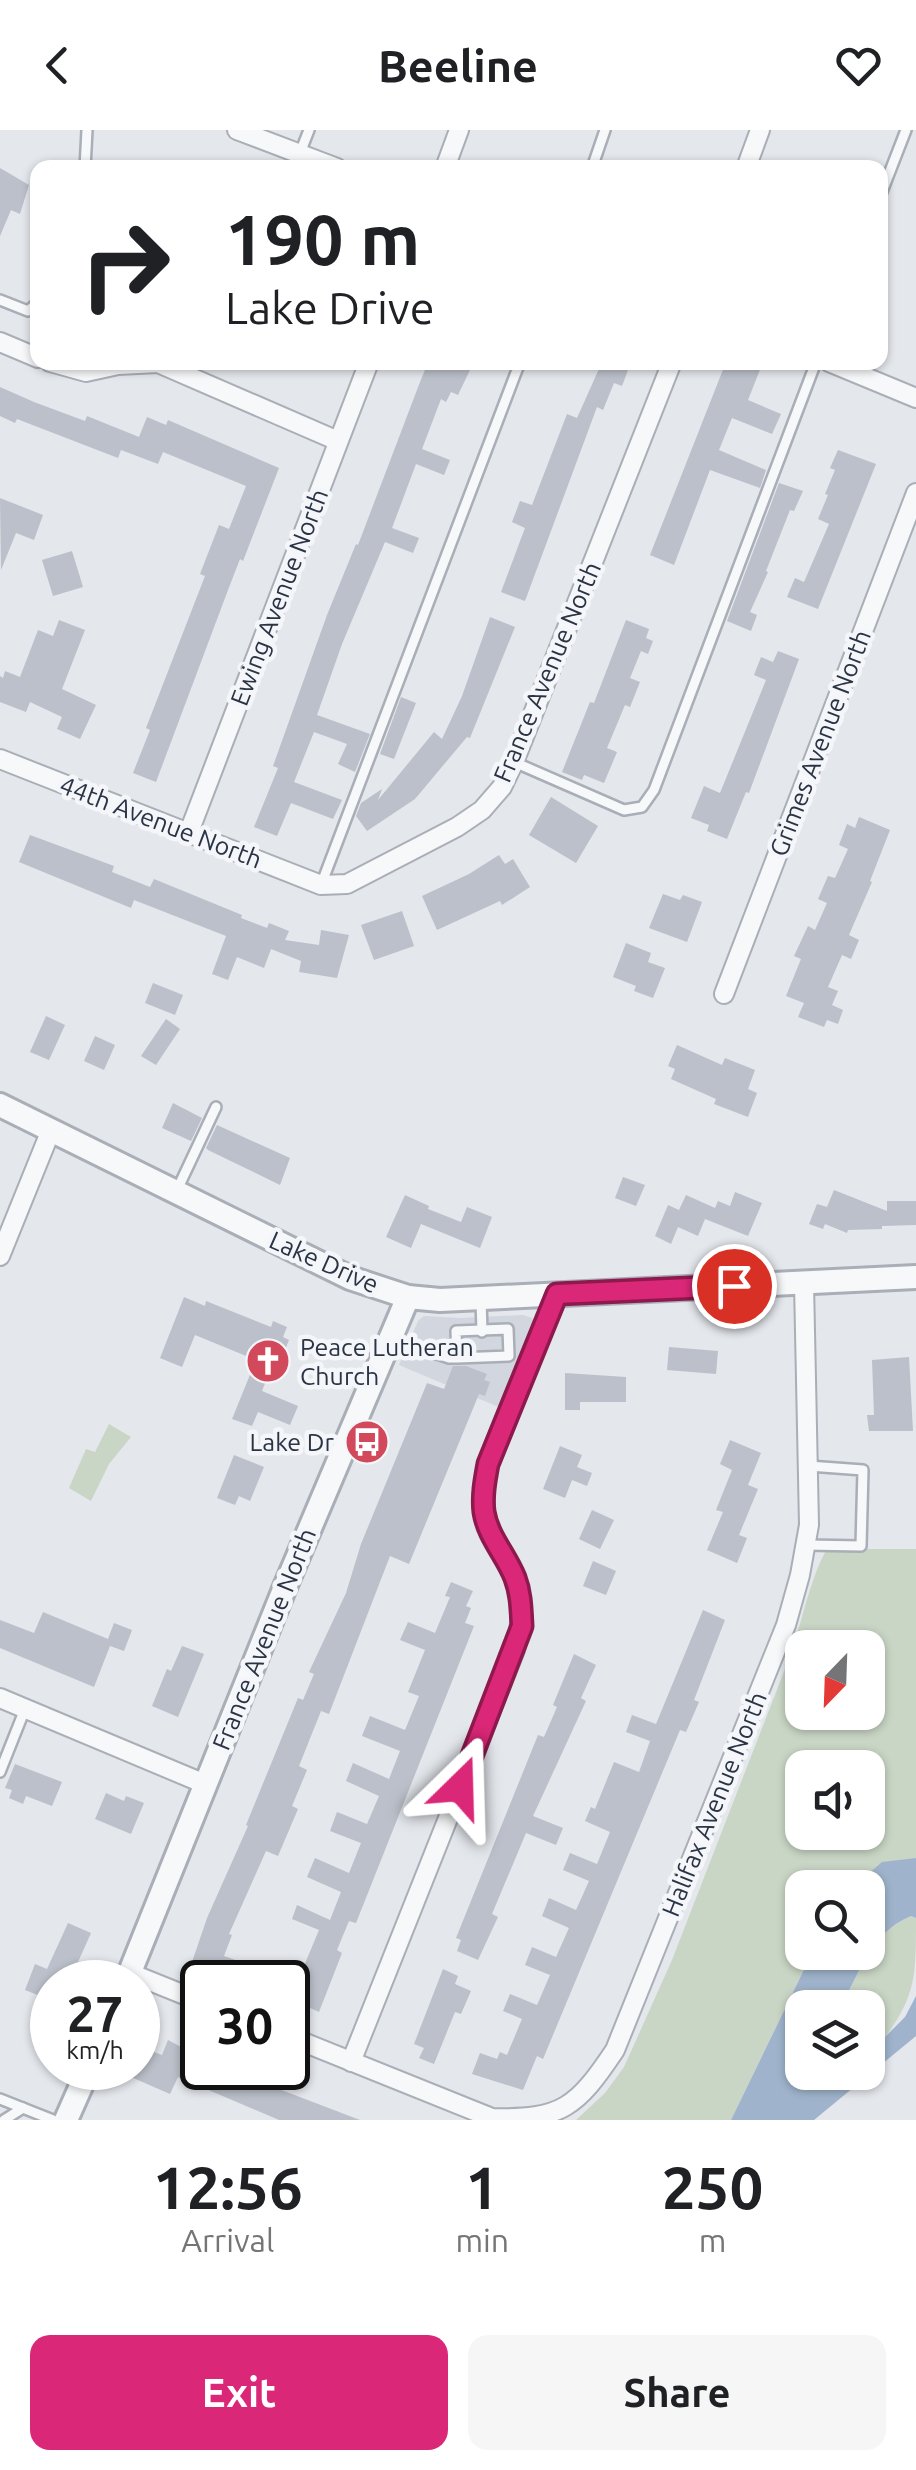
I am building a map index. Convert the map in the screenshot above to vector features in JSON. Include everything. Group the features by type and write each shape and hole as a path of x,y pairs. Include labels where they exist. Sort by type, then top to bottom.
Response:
{"street":[{"path":"237,130 316,160"},
{"path":"448,160 459,130"},
{"path":"749,160 760,130"},
{"path":"0,342 30,355"},
{"path":"172,370 338,440"},
{"name":"Ewing Avenue North","path":"189,832 366,370"},
{"name":"France Avenue North","path":"321,885 347,884 457,827 502,787 669,370"},
{"path":"848,370 916,398"},
{"name":"Grimes Avenue North","path":"724,994 916,493"},
{"name":"44th Avenue North","path":"0,759 321,885"},
{"name":"Lake Drive","path":"0,1105 350,1278 408,1297 481,1300 916,1277"},
{"path":"0,1256 52,1130"},
{"name":"Halifax Avenue North","path":"351,2062 492,2118 522,2120 552,2116 588,2089 615,2050 786,1625 806,1545 804,1283"},
{"path":"310,2045 351,2062 522,1626 515,1578 491,1536 484,1512 484,1488 488,1464 557,1294"},
{"name":"France Avenue North","path":"135,1960 204,1784 408,1297"},
{"path":"0,1698 204,1784"},
{"path":"66,2120 79,2090"}],"lane":[{"path":"86,160 88,130"},
{"path":"300,154 309,130"},
{"path":"595,160 605,130"},
{"path":"888,176 906,130"},
{"path":"0,300 30,309"},
{"path":"321,885 517,370"},
{"path":"514,762 624,810 642,808 654,790 813,370"},
{"path":"176,1193 216,1107"},
{"path":"481,1300 482,1332"},
{"path":"456,1358 456,1331 508,1328 509,1356"},
{"path":"391,1338 456,1358 509,1356 531,1362"},
{"path":"806,1545 862,1546 863,1470 808,1466"},
{"path":"0,1772 26,1709"},
{"path":"0,2099 53,2120"},
{"path":"4,2120 23,2108"}],"shaded area":[{"path":"424,1316 532,1318 536,1328 501,1408 399,1365 418,1321"}],"green space":[{"path":"109,1424 131,1437 109,1464 91,1501 69,1488 86,1449 95,1452"},
{"path":"827,1549 916,1549 916,1900 885,1892 885,1870 785,1870 785,1970 804,1970 794,1990 785,1990 785,2008 731,2120 576,2120 605,2093 624,2067 672,1960 785,1669 785,1730 885,1730 885,1630 798,1630"},
{"path":"911,1916 916,1918 912,1985 902,2011 885,2037 885,1990 849,1990 860,1970 885,1970 885,1933"}],"water":[{"path":"916,1858 916,1918 911,1916 885,1933 885,1870 873,1870 882,1862"},
{"path":"804,1970 859,1970 849,1990 794,1990"},
{"path":"916,1996 916,2036 885,2062 885,2037 905,2017"},
{"path":"785,2009 785,2090 850,2090 814,2120 731,2120"}],"building":[{"path":"0,168 29,185 20,214 11,210 0,236"},
{"path":"425,370 470,370 458,395 451,392 446,402 441,399 422,449 450,460 444,475 416,464 392,528 419,538 413,553 385,542 317,715 370,734 355,772 338,764 347,744 314,732 294,782 342,800 333,819 291,803 277,836 254,827 278,768 273,766 327,615"},
{"path":"598,370 628,370 622,386 614,383 603,410 597,407 525,601 501,592 525,528 512,522 520,501 532,505 567,414 577,418"},
{"path":"723,370 760,370 748,400 781,414 772,434 732,418 719,450 766,470 760,488 710,470 674,565 650,555"},
{"path":"0,387 85,421 87,416 139,437 147,417 166,425 168,420 279,468 243,561 240,559 156,782 133,773 150,730 146,728 205,576 200,574 219,525 229,529 246,486 163,452 158,464 121,450 118,458 17,419 15,423 0,416"},
{"path":"838,450 876,464 818,609 787,597 795,578 804,582 829,524 818,519"},
{"path":"779,483 803,491 794,511 790,510 750,612 757,615 751,631 727,621"},
{"path":"0,498 43,515 34,540 16,533 1,570"},
{"path":"72,551 83,587 53,596 42,560"},
{"path":"490,617 515,627 470,738 415,799 367,831 356,816 361,803 382,789 378,800 434,732 442,739"},
{"path":"59,620 85,630 62,689 96,705 80,739 57,729 62,717 30,702 26,712 0,702 0,676 3,678 5,671 20,677 38,630 53,636"},
{"path":"626,620 649,629 646,638 653,641 648,654 641,651 630,678 640,682 630,707 625,705 607,748 617,752 604,783 584,775 582,780 562,772"},
{"path":"778,651 799,659 749,793 746,792 727,839 707,831 709,825 691,818 704,786 720,793 766,680 754,675 761,657 773,662"},
{"path":"401,697 416,703 394,759 380,754"},
{"path":"551,797 598,826 576,863 529,835"},
{"path":"859,817 890,830 849,935 859,940 851,959 842,955 828,987 838,991 832,1005 843,1010 838,1024 827,1020 824,1027 798,1017 804,1003 786,996 801,959 794,956 808,926 815,930 827,903 818,899 828,876 835,878 848,849 839,845 847,824 855,828"},
{"path":"30,835 114,866 112,872 150,887 154,879 242,915 241,918 289,931 285,940 319,945 321,930 349,935 337,978 299,972 301,961 271,949 264,968 237,957 228,980 212,974 226,936 134,900 131,908 19,862"},
{"path":"499,855 505,864 513,859 530,887 502,905 500,901 437,930 422,896"},
{"path":"663,894 680,900 683,895 702,902 687,942 649,928"},
{"path":"402,911 414,946 374,960 361,925"},
{"path":"626,943 651,953 648,962 665,968 653,998 613,977"},
{"path":"153,983 183,995 175,1015 145,1003"},
{"path":"46,1016 65,1025 49,1060 30,1052"},
{"path":"166,1019 180,1029 156,1065 141,1056"},
{"path":"95,1036 115,1045 104,1070 84,1061"},
{"path":"677,1045 722,1065 725,1058 755,1070 748,1089 757,1093 748,1117 714,1104 716,1099 671,1079 675,1069 668,1066"},
{"path":"173,1103 202,1118 191,1141 162,1128"},
{"path":"217,1125 290,1158 280,1185 208,1150"},
{"path":"623,1177 645,1185 636,1206 615,1198"},
{"path":"834,1190 887,1211 887,1201 916,1201 916,1225 847,1233 825,1224 823,1229 809,1224 817,1204 827,1207"},
{"path":"735,1192 762,1203 748,1236 705,1219 698,1236 678,1227 671,1244 655,1236 668,1205 679,1210 686,1195 715,1208 718,1201 730,1206"},
{"path":"405,1195 461,1222 467,1207 492,1217 480,1248 421,1224 411,1248 386,1237"},
{"name":"Peace Lutheran Church","path":"184,1297 205,1306 206,1301 271,1327 273,1321 287,1327 283,1337 289,1340 279,1365 273,1363 262,1391 298,1406 290,1425 258,1412 252,1426 232,1419 256,1360 195,1335 182,1367 160,1358"},
{"path":"669,1347 718,1351 716,1374 667,1370"},
{"path":"909,1357 913,1431 869,1431 867,1415 874,1415 872,1360"},
{"path":"453,1366 487,1374 484,1380 490,1382 485,1396 479,1394 409,1564 390,1556 329,1714 321,1711 299,1766 307,1770 292,1806 298,1809 278,1856 266,1851 229,1934 232,1935 224,1956 235,1960 193,1960 298,1698 303,1700 314,1674 309,1672 346,1593 361,1544 427,1383 444,1389"},
{"path":"565,1373 626,1377 626,1402 580,1402 580,1410 565,1410"},
{"path":"730,1440 761,1453 748,1485 758,1489 739,1535 747,1538 737,1563 707,1550 723,1512 716,1510 732,1470 720,1464"},
{"path":"560,1446 582,1455 577,1467 592,1473 587,1486 572,1480 565,1498 543,1489"},
{"path":"234,1455 264,1467 250,1501 239,1496 235,1505 217,1498"},
{"path":"592,1510 614,1520 600,1549 579,1539"},
{"path":"593,1561 616,1571 606,1595 583,1586"},
{"path":"451,1582 473,1591 466,1606 471,1608 465,1623 474,1626 356,1923 349,1921 337,1950 342,1953 319,2012 310,2008 310,1960 306,1960 319,1930 292,1919 297,1905 330,1920 341,1892 307,1877 315,1858 349,1873 361,1843 330,1831 337,1812 367,1824 379,1796 346,1781 353,1763 389,1779 400,1751 362,1736 370,1716 405,1730 419,1696 408,1692 425,1650 400,1640 408,1622 435,1633 450,1597 445,1596"},
{"path":"703,1610 725,1620 694,1700 699,1702 686,1732 680,1730 543,2059 537,2056 523,2090 472,2074 480,2053 497,2059 500,2052 507,2055 522,2019 503,2011 510,1994 537,2005 550,1975 525,1965 532,1947 556,1957 569,1928 542,1916 549,1898 576,1910 589,1881 563,1870 570,1853 597,1864 610,1832 585,1821 591,1807 595,1809 614,1762 639,1772 650,1741 626,1732 632,1715 656,1724"},
{"path":"43,1612 108,1639 114,1623 132,1630 124,1651 110,1646 94,1687 0,1648 0,1620 34,1633"},
{"path":"182,1646 204,1654 178,1717 152,1706 167,1669 171,1671"},
{"path":"574,1654 596,1665 581,1698 586,1701 533,1816 563,1828 556,1845 526,1833 492,1914 498,1917 478,1960 457,1951 461,1940 456,1938 538,1735 544,1737 557,1707 553,1705"},
{"path":"15,1764 62,1782 52,1806 26,1796 23,1804 9,1798 12,1790 5,1788"},
{"path":"106,1793 124,1801 126,1796 144,1803 131,1834 95,1819"},
{"path":"68,1923 91,1933 79,1960 51,1960"},
{"path":"443,1969 458,1976 455,1984 471,1991 461,2014 455,2012 434,2064 419,2058 424,2048 414,2044"},
{"path":"168,2040 180,2046 180,2078 170,2094 160,2090 162,2055"},
{"path":"209,2090 282,2090 360,2120 279,2120"}],"place":[{"name":"Peace Lutheran Church","path":"268,1361"},
{"name":"Lake Dr","path":"367,1442"}],"route":[{"path":"460,1787 522,1626 515,1578 491,1536 484,1512 488,1464 557,1294 734,1286"}]}
